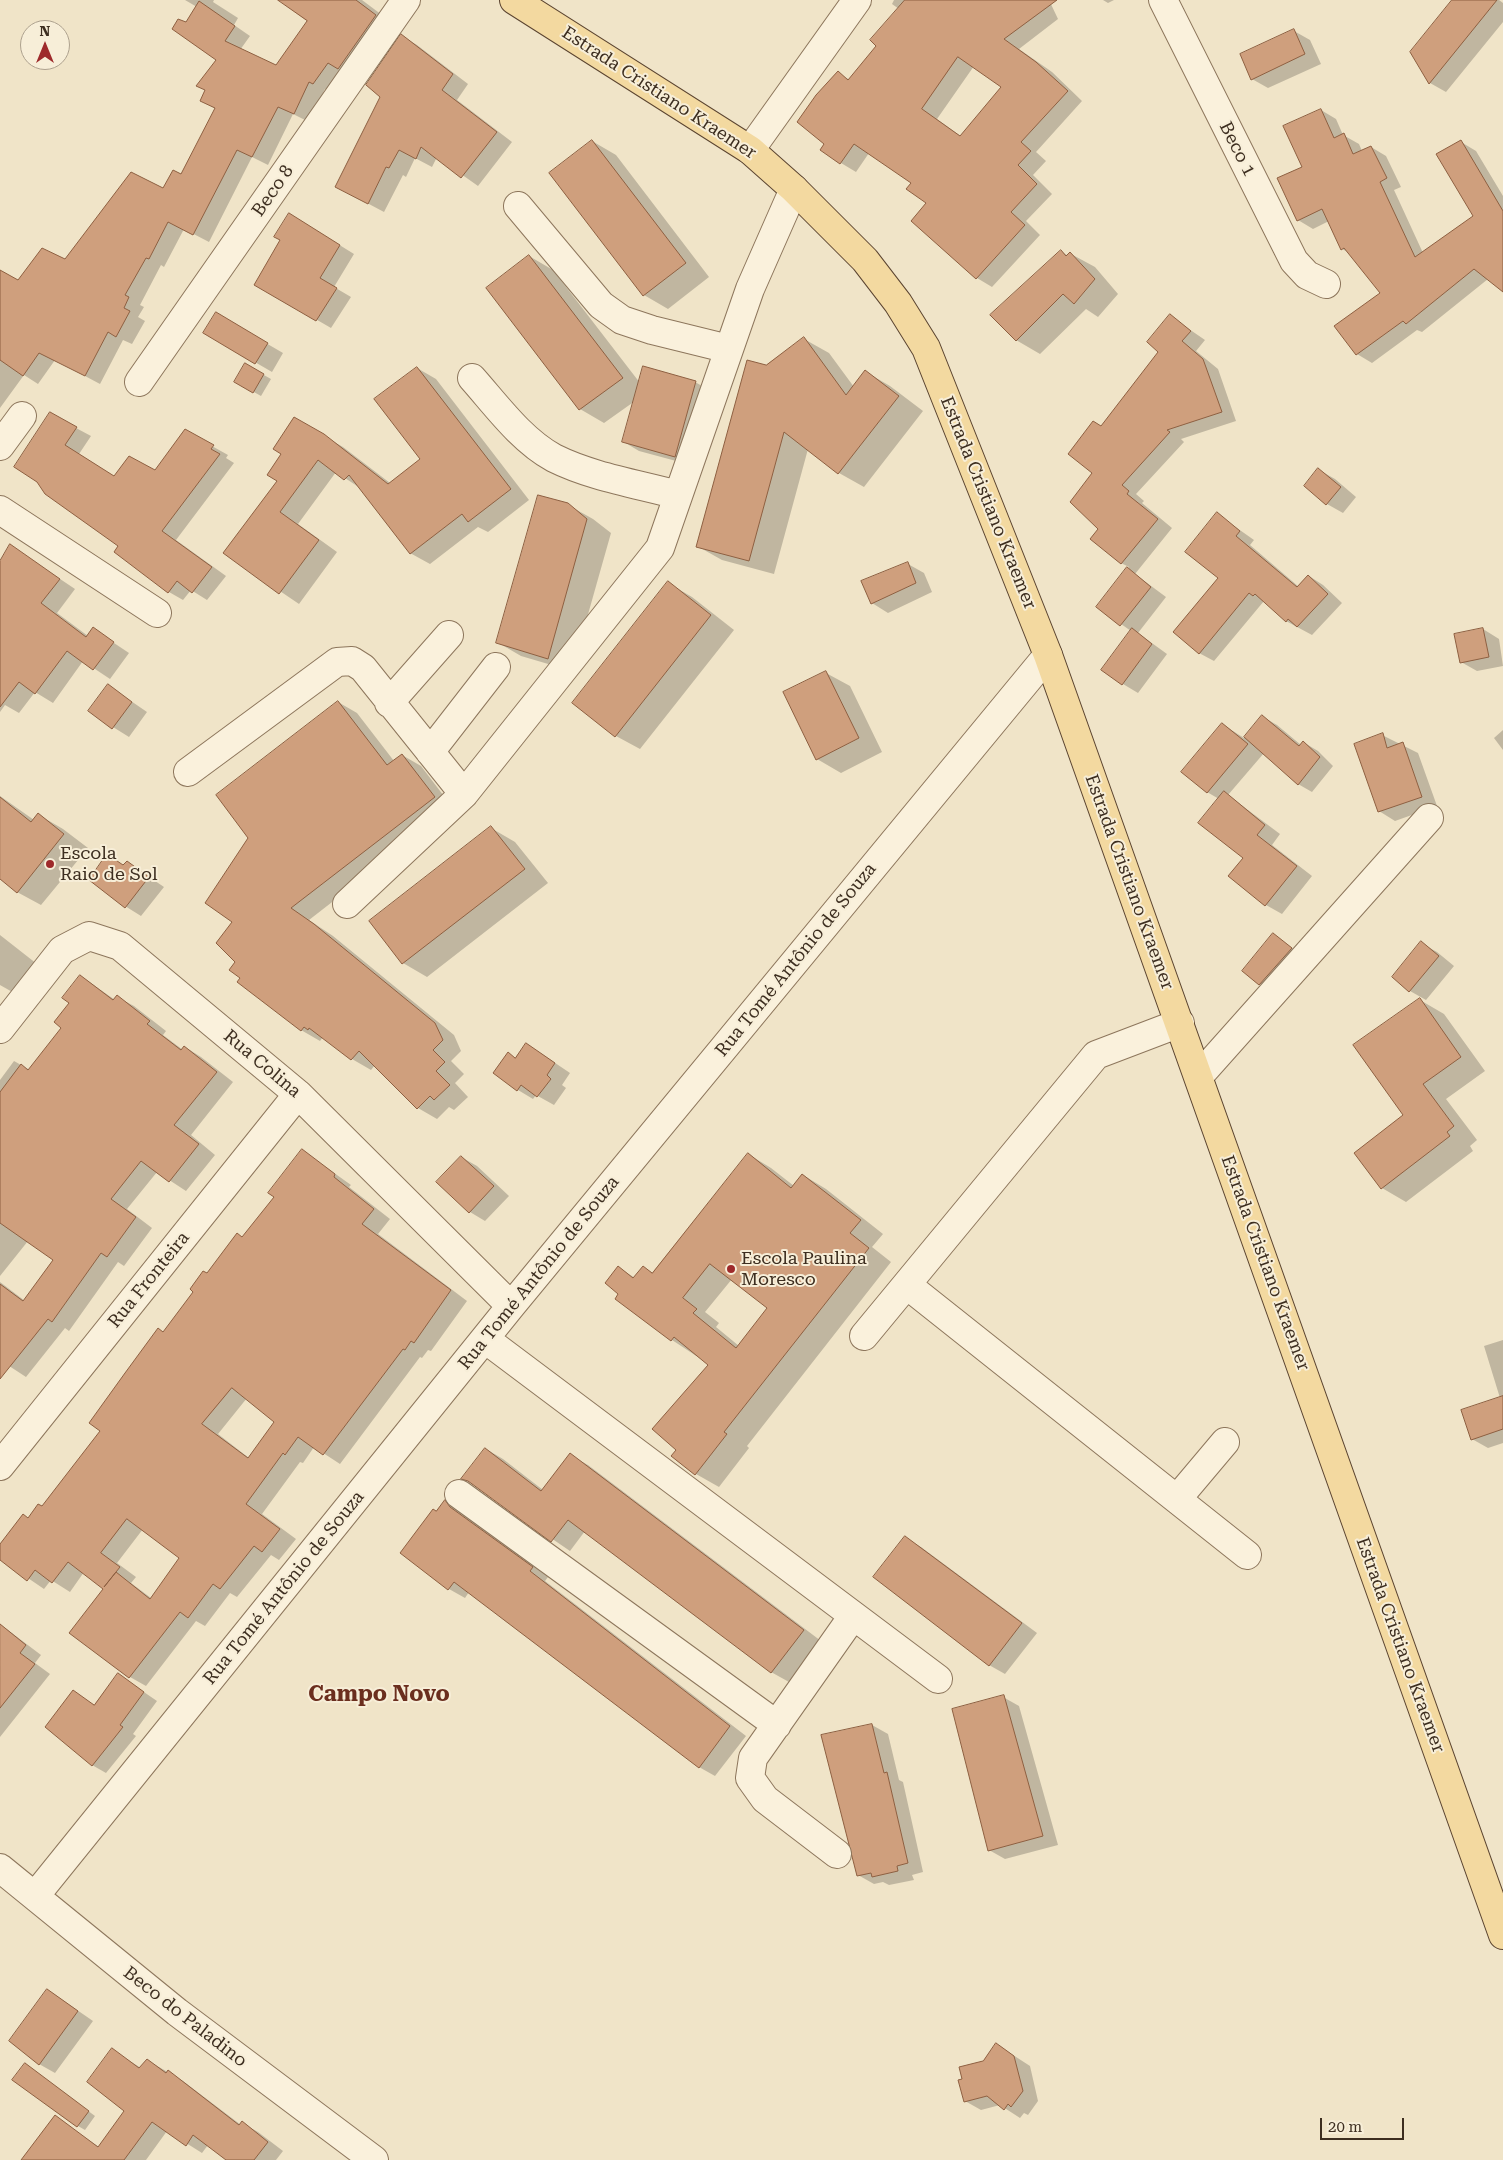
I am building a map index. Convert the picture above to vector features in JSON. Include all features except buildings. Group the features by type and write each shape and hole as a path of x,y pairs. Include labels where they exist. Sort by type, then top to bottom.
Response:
{"main road":[{"name":"Estrada Cristiano Kraemer","path":"514,0 750,150 794,189 865,260 898,304 926,348 1048,655 1503,1935"}],"street":[{"name":"Beco 8","path":"139,382 406,0"},
{"path":"750,150 857,0"},
{"name":"Beco 1","path":"1163,0 1294,261 1307,275 1326,284"},
{"path":"347,904 464,794 660,548 750,288 794,189"},
{"path":"518,206 600,305 622,320 652,330 729,349"},
{"path":"472,378 521,433 553,457 584,469 678,495"},
{"path":"0,446 22,416"},
{"path":"0,510 157,613"},
{"path":"389,703 450,635"},
{"name":"Rua Tomé Antônio de Souza","path":"35,1896 511,1306 1048,655"},
{"path":"188,772 337,662 352,661 362,668 464,794"},
{"path":"430,752 496,667"},
{"path":"1199,1076 1429,818"},
{"name":"Rua Colina","path":"0,1028 62,950 89,936 120,946 298,1094 511,1306"},
{"path":"864,1336 1096,1055 1180,1023"},
{"name":"Rua Fronteira","path":"0,1466 298,1094"},
{"path":"907,1284 1247,1555"},
{"path":"485,1339 938,1679"},
{"path":"1177,1499 1225,1442"},
{"path":"459,1494 777,1725"},
{"path":"837,1854 765,1799 750,1778 753,1758 853,1616"},
{"name":"Beco do Paladino","path":"0,1868 177,2012 374,2160"}],"place":[{"name":"Escola Raio de Sol","path":"50,864"},
{"name":"Escola Paulina Moresco","path":"731,1269"}],"district":[{"name":"Campo Novo","path":"379,1695"}]}
